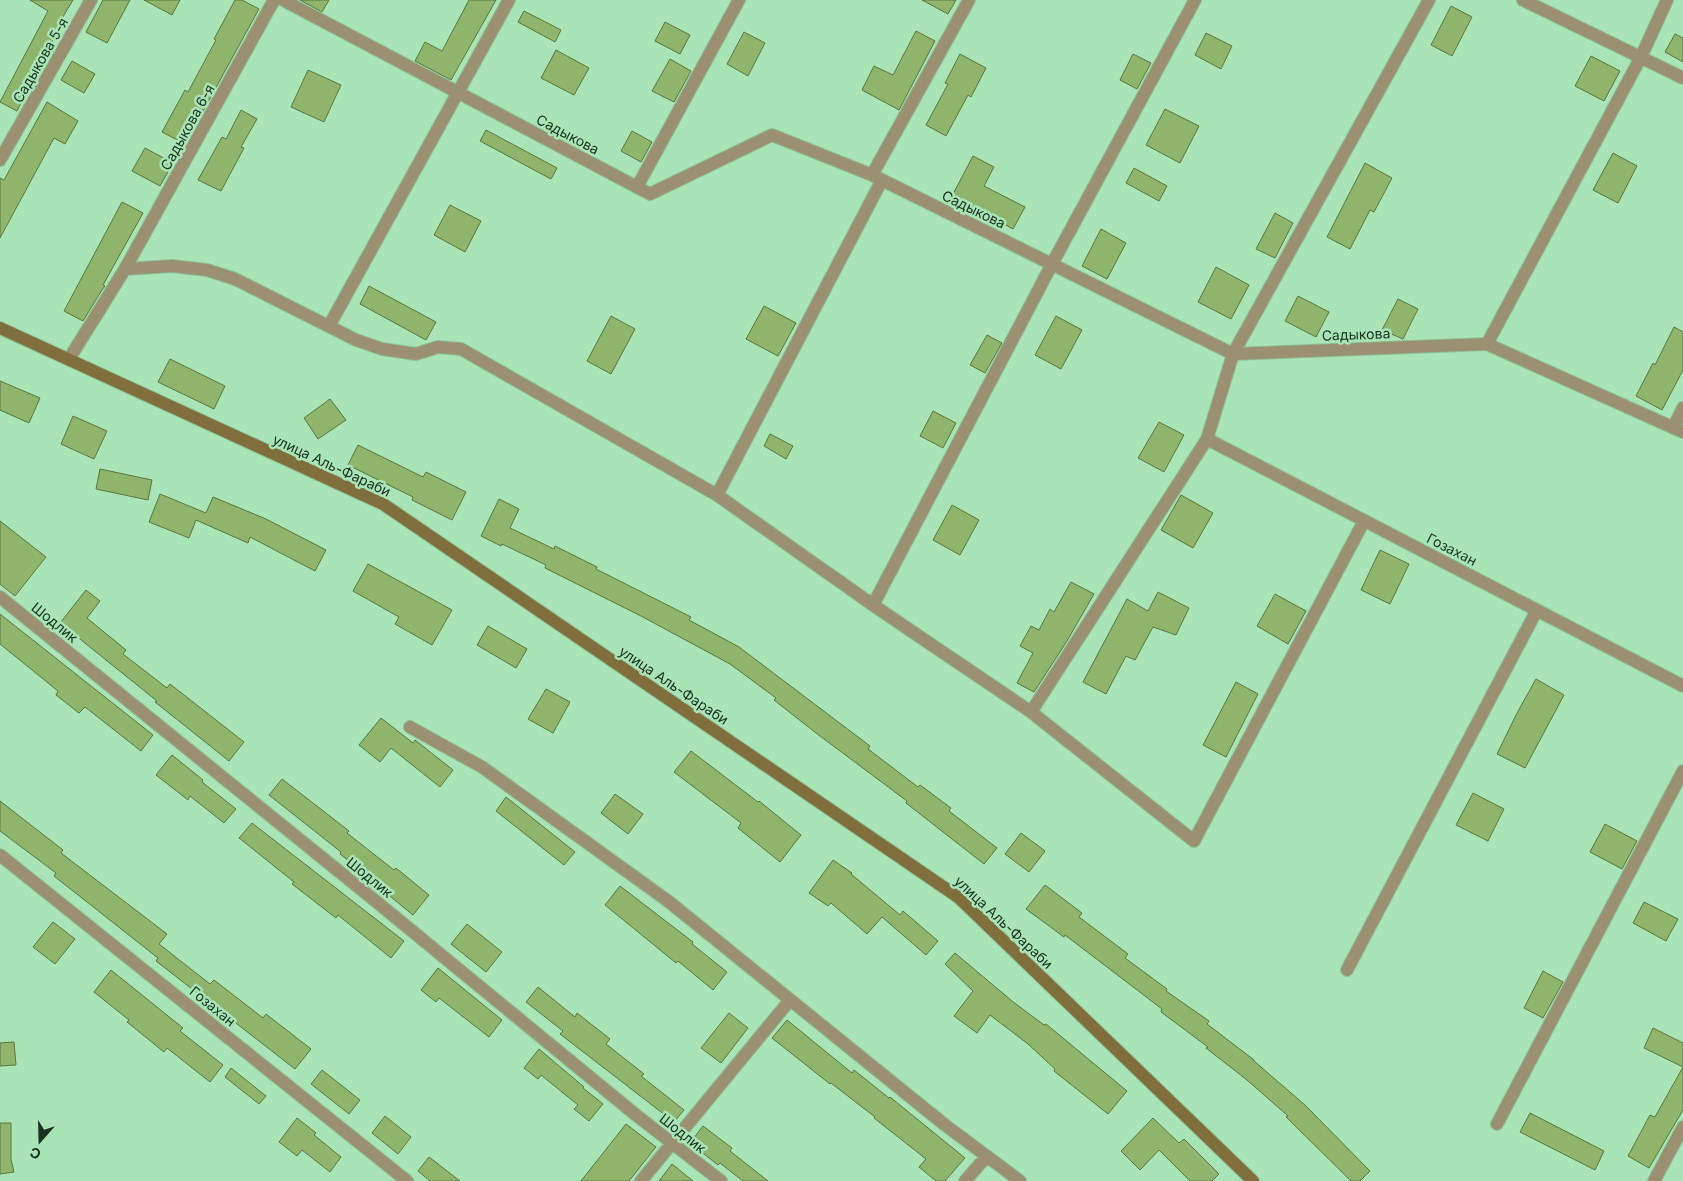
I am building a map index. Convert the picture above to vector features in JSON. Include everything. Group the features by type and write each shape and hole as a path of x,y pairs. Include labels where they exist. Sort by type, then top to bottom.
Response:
{"main road":[{"name":"улица Аль-Фараби","path":"0,328 383,504 958,897 1253,1181"}],"street":[{"name":"Садыкова 5-я","path":"0,160 91,0"},
{"name":"Садыкова 6-я","path":"69,359 125,269 274,0"},
{"name":"Садыкова","path":"283,0 650,194 772,135 877,177 1233,354 1487,344 1678,430"},
{"path":"329,326 508,0"},
{"path":"637,187 740,0"},
{"path":"717,495 877,177 970,0"},
{"path":"873,605 1052,264 1195,0"},
{"path":"1031,712 1207,439 1233,354 1429,0"},
{"path":"1523,0 1683,78"},
{"path":"1487,344 1641,57 1666,0"},
{"path":"125,269 172,266 207,270 235,279 356,340 382,349 416,354 438,347 461,349 717,495 873,605 1031,712 1194,840 1364,521"},
{"path":"1678,430 1683,408"},
{"name":"Гозахан","path":"1207,439 1683,686"},
{"name":"Шодлик","path":"0,597 721,1181"},
{"path":"1347,970 1537,610"},
{"path":"410,727 482,767 668,901 945,1125 1020,1181"},
{"path":"1496,1124 1683,771"},
{"name":"Гозахан","path":"0,855 407,1181"},
{"path":"641,1181 790,1000"},
{"path":"1654,1181 1683,1127"},
{"path":"966,1181 987,1156"}],"building":[{"path":"30,0 73,0 58,25 60,26 17,111 0,102 48,11"},
{"path":"103,0 130,0 107,43 86,32"},
{"path":"144,0 180,0 172,15"},
{"path":"235,0 242,0 259,9 185,144 162,132 185,90 188,92"},
{"path":"300,0 329,0 322,12"},
{"path":"469,0 496,0 451,80 415,61 425,42 442,51"},
{"path":"922,0 956,0 948,14"},
{"path":"1451,6 1472,17 1452,56 1431,45"},
{"path":"524,11 561,30 555,42 518,22"},
{"path":"665,22 690,35 680,54 655,41"},
{"path":"916,31 935,41 899,110 862,90 874,66 893,75"},
{"path":"744,32 765,43 748,76 727,64"},
{"path":"1206,33 1232,46 1221,69 1195,55"},
{"path":"1675,34 1683,38 1683,62 1665,52"},
{"path":"556,50 589,68 574,95 541,78"},
{"path":"960,54 986,68 971,97 968,95 946,136 926,125 948,84 945,83"},
{"path":"1133,54 1151,63 1137,89 1120,80"},
{"path":"1591,56 1620,71 1604,101 1575,86"},
{"path":"670,59 691,71 674,102 652,91"},
{"path":"72,61 95,74 84,93 61,80"},
{"path":"308,70 341,85 324,122 291,107"},
{"path":"47,102 78,121 65,144 54,138 0,238 0,178 4,180"},
{"path":"1165,109 1199,126 1180,163 1146,145"},
{"path":"241,110 257,119 241,147 244,148 221,191 198,180 222,137 226,139"},
{"path":"486,130 557,168 551,179 480,141"},
{"path":"632,131 652,142 641,162 621,151"},
{"path":"145,148 173,163 160,186 132,171"},
{"path":"1613,153 1637,166 1618,203 1593,190"},
{"path":"973,156 994,167 984,186 1025,207 1013,229 952,196"},
{"path":"1365,163 1392,178 1374,212 1370,210 1350,249 1327,237"},
{"path":"1134,168 1167,186 1159,201 1126,183"},
{"path":"122,202 143,213 103,285 105,286 83,321 64,311"},
{"path":"450,205 481,221 465,252 434,235"},
{"path":"1275,213 1293,223 1275,258 1256,249"},
{"path":"1101,229 1126,243 1107,279 1082,266"},
{"path":"1216,267 1249,285 1231,319 1198,302"},
{"path":"369,286 436,322 426,340 360,304"},
{"path":"1298,296 1329,312 1316,337 1285,321"},
{"path":"1398,299 1418,309 1403,339 1382,330"},
{"path":"764,306 796,323 778,356 746,339"},
{"path":"611,316 635,329 611,374 587,361"},
{"path":"1056,316 1082,330 1061,369 1035,355"},
{"path":"1674,327 1683,332 1683,370 1662,410 1636,396 1653,363 1655,365"},
{"path":"987,335 1002,343 985,373 970,365"},
{"path":"170,359 225,386 214,409 158,382"},
{"path":"0,381 40,398 29,423 0,410"},
{"path":"330,399 346,420 318,439 304,418"},
{"path":"933,411 956,423 943,448 920,436"},
{"path":"73,416 107,431 94,459 61,444"},
{"path":"1159,422 1184,435 1164,472 1138,458"},
{"path":"770,434 793,446 786,459 764,446"},
{"path":"358,445 423,477 426,472 466,492 452,520 412,500 413,497 348,465"},
{"path":"100,469 152,480 148,500 96,489"},
{"path":"160,494 206,513 213,497 266,519 326,550 315,571 250,537 248,543 196,520 189,538 149,522"},
{"path":"1181,495 1213,513 1193,548 1161,530"},
{"path":"499,499 519,509 510,528 554,549 555,546 597,567 596,569 691,617 689,620 739,647 870,746 868,749 918,787 920,785 951,808 949,811 997,848 984,864 906,803 907,801 816,733 774,700 776,698 730,664 641,616 545,568 546,565 481,536"},
{"path":"952,505 979,520 960,555 933,540"},
{"path":"0,521 46,557 15,596 0,584"},
{"path":"1380,550 1409,564 1390,604 1361,590"},
{"path":"368,564 452,610 432,645 395,624 399,617 353,591"},
{"path":"1071,582 1094,594 1067,641 1034,692 1017,683 1033,653 1020,646 1031,626 1039,630 1050,609 1054,612"},
{"path":"86,590 100,601 87,618 126,650 123,654 167,688 170,684 244,742 229,761 60,623"},
{"path":"1158,592 1189,608 1176,635 1153,627 1135,660 1126,656 1106,694 1083,682 1127,599 1148,611"},
{"path":"1275,594 1306,611 1288,644 1257,626"},
{"path":"0,614 153,735 141,751 85,707 79,713 56,695 58,691 0,644"},
{"path":"488,626 527,649 516,668 477,645"},
{"path":"1536,679 1564,695 1525,768 1497,754"},
{"path":"1236,682 1258,694 1226,757 1203,745"},
{"path":"546,689 570,702 553,733 528,719"},
{"path":"381,718 413,743 415,740 453,770 440,787 391,748 380,762 359,745"},
{"path":"691,751 759,801 801,835 780,862 738,828 741,823 674,772"},
{"path":"172,755 236,809 224,823 190,796 188,800 156,775"},
{"path":"282,779 349,831 347,833 394,870 396,868 429,895 413,915 380,888 381,886 340,854 341,852 269,795"},
{"path":"1473,793 1504,809 1488,841 1456,825"},
{"path":"615,794 643,814 628,834 601,813"},
{"path":"506,797 575,852 564,865 496,811"},
{"path":"0,801 63,850 61,853 167,934 159,944 210,984 214,980 263,1018 266,1014 311,1049 295,1069 156,961 158,958 54,876 56,873 0,831"},
{"path":"252,823 404,941 391,958 338,915 336,918 292,884 294,882 239,838"},
{"path":"1605,824 1637,841 1622,869 1590,852"},
{"path":"1021,833 1045,851 1029,872 1005,854"},
{"path":"833,860 852,873 900,915 903,911 938,941 926,955 882,917 867,934 831,903 828,906 809,893"},
{"path":"1045,885 1082,913 1079,917 1128,954 1125,958 1167,989 1166,991 1209,1021 1207,1024 1254,1060 1305,1105 1370,1171 1360,1181 1351,1181 1286,1117 1288,1116 1247,1080 1206,1048 1208,1047 1161,1012 1162,1009 1065,935 1064,937 1026,909"},
{"path":"620,886 693,942 692,944 727,972 713,990 678,961 676,963 605,905"},
{"path":"1644,902 1678,919 1666,941 1633,923"},
{"path":"53,922 75,939 55,964 33,947"},
{"path":"467,924 502,952 486,972 451,944"},
{"path":"955,953 1012,1001 1044,1025 1046,1024 1127,1091 1108,1114 1054,1071 1055,1069 1028,1044 990,1015 977,1033 954,1016 973,991 945,964"},
{"path":"438,968 502,1020 489,1037 439,998 436,1002 421,990"},
{"path":"111,970 183,1028 180,1031 223,1065 210,1082 167,1048 164,1052 127,1022 129,1020 94,992"},
{"path":"1543,971 1563,982 1543,1018 1524,1008"},
{"path":"538,987 575,1017 577,1013 610,1039 606,1044 644,1074 641,1076 684,1110 674,1122 560,1034 563,1031 526,1002"},
{"path":"729,1013 748,1028 721,1063 701,1048"},
{"path":"787,1020 852,1073 854,1070 890,1097 965,1158 945,1181 936,1181 919,1167 926,1159 875,1117 772,1038"},
{"path":"1653,1028 1683,1043 1683,1067 1644,1048"},
{"path":"14,1042 16,1065 0,1066 0,1043"},
{"path":"539,1049 603,1104 589,1121 574,1109 578,1105 541,1075 538,1079 524,1068"},
{"path":"1683,1067 1683,1110 1649,1168 1628,1156 1650,1115 1655,1117"},
{"path":"231,1068 266,1096 259,1104 225,1077"},
{"path":"322,1070 360,1100 349,1114 311,1084"},
{"path":"1530,1113 1604,1151 1595,1170 1520,1132"},
{"path":"385,1116 411,1137 398,1154 372,1133"},
{"path":"297,1118 341,1157 330,1172 302,1150 297,1156 279,1142"},
{"path":"1153,1118 1179,1143 1184,1139 1219,1174 1212,1181 1190,1181 1159,1150 1140,1170 1121,1151"},
{"path":"0,1123 11,1123 11,1159 14,1172 0,1174"},
{"path":"626,1124 656,1147 629,1181 581,1181"},
{"path":"703,1126 732,1148 730,1151 768,1181 743,1181 720,1163 718,1165 690,1143"},
{"path":"429,1157 460,1181 430,1181 418,1171"},
{"path":"672,1164 693,1181 659,1181"}]}
